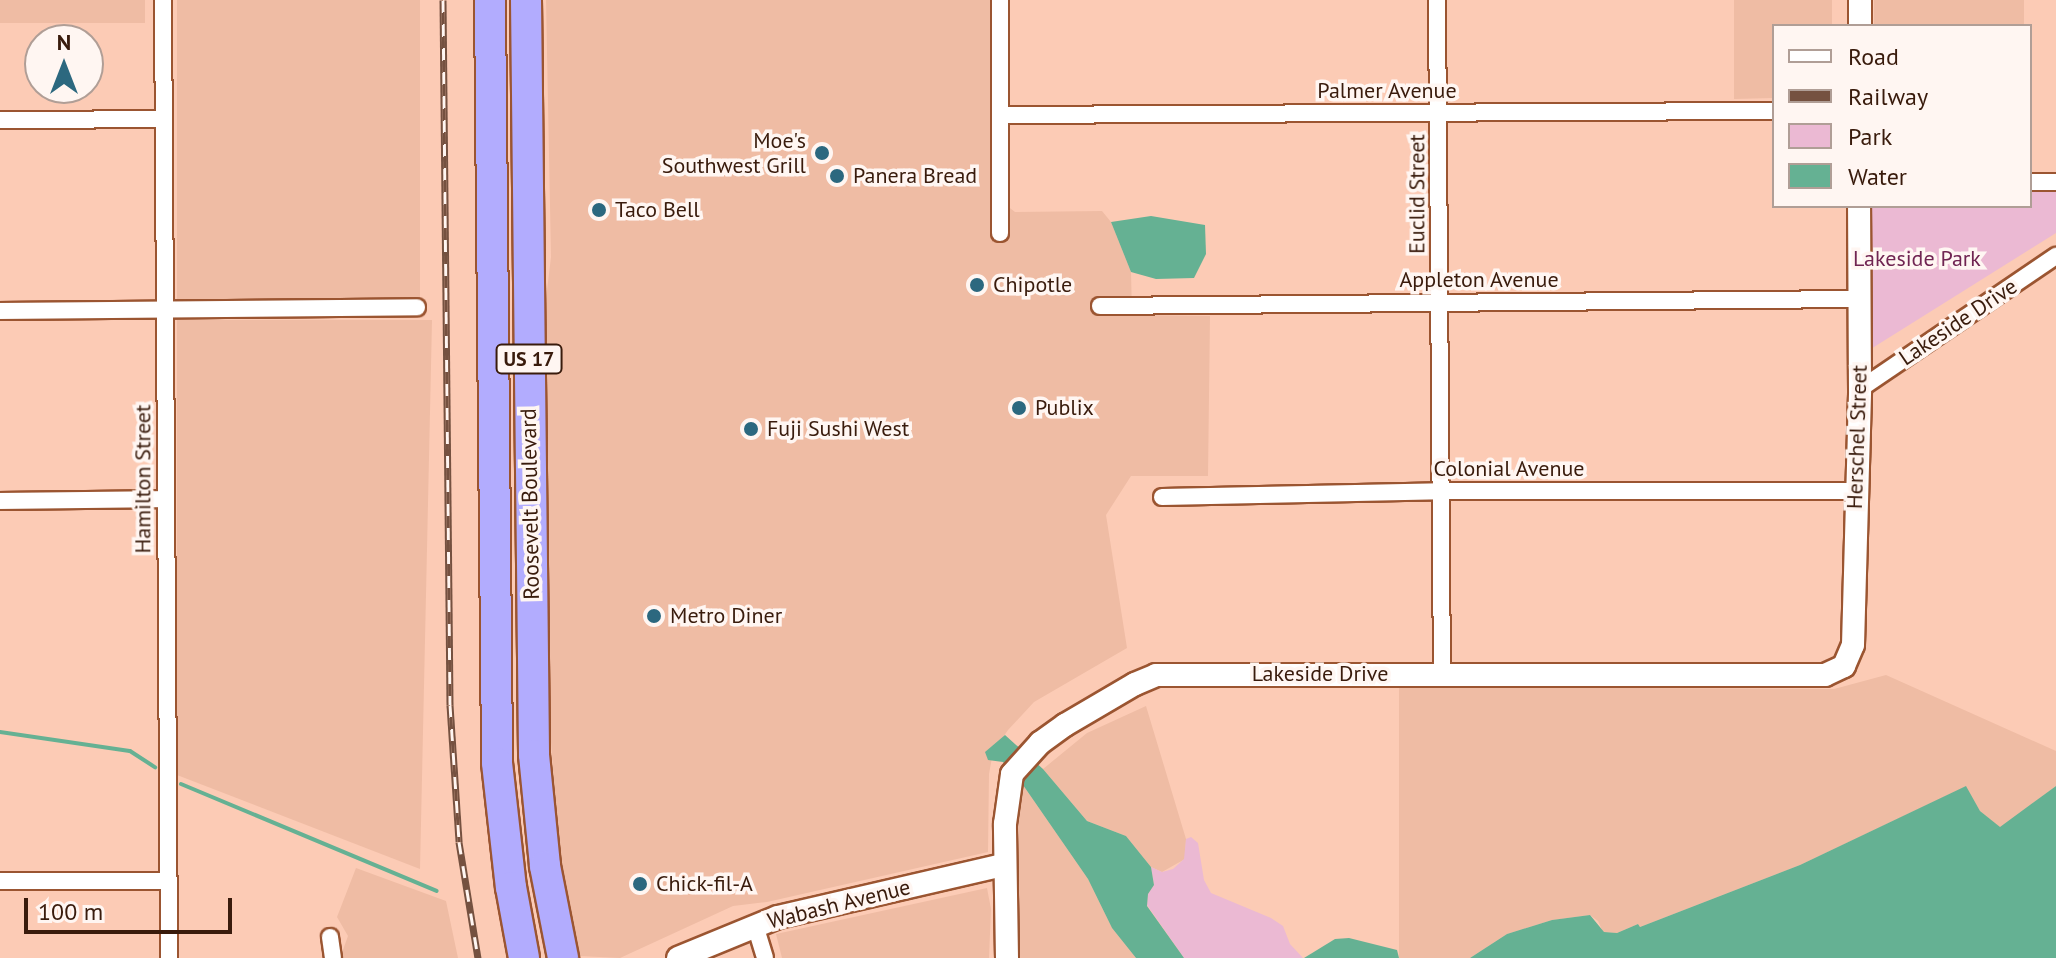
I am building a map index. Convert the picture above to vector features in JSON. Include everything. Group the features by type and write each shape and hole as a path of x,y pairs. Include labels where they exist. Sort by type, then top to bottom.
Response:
{"highway":[{"name":"Roosevelt Boulevard","path":"490,0 497,763 511,887 524,958"},
{"name":"Roosevelt Boulevard","path":"526,0 532,719 538,820 563,958"},
{"path":"491,129 502,148 507,169 510,251 516,268 528,277"},
{"path":"497,637 514,701 532,719 515,733 497,763"}],"street":[{"name":"Hamilton Street","path":"163,0 169,958"},
{"path":"1000,0 1000,233"},
{"name":"Euclid Street","path":"1437,0 1442,675"},
{"path":"1860,0 1860,24"},
{"name":"Palmer Avenue","path":"1000,115 1772,111"},
{"path":"0,120 164,119"},
{"path":"2032,182 2056,182"},
{"name":"Herschel Street","path":"1844,666 1853,645 1860,389 1859,208"},
{"name":"Lakeside Drive","path":"1860,389 2056,256"},
{"name":"Appleton Avenue","path":"1100,306 1859,299"},
{"path":"0,311 417,307"},
{"name":"Colonial Avenue","path":"1162,497 1441,491 1856,491"},
{"path":"0,501 165,499"},
{"name":"Lakeside Drive","path":"1007,958 1005,824 1012,774 1029,754 1065,725 1156,675 1825,675 1844,666"},
{"name":"Wabash Avenue","path":"678,958 755,925 1004,865"},
{"path":"0,881 168,881"},
{"path":"755,925 765,958"},
{"path":"330,937 333,958"}],"shaded area":[{"path":"0,0 145,0 145,23 0,23"},
{"path":"177,0 420,0 420,301 177,301"},
{"path":"546,0 990,0 993,195 1015,212 1102,211 1111,222 1131,272 1132,315 1210,316 1208,476 1131,476 1106,515 1127,648 1034,702 993,752 989,774 988,852 767,902 733,906 620,958 579,956 559,853 551,742 545,307 551,257"},
{"path":"1734,0 1832,0 1832,24 1772,24 1772,98 1734,99"},
{"path":"1874,0 2024,0 2024,24 1874,24"},
{"path":"177,320 432,320 420,869 177,775"},
{"path":"1886,675 2056,751 2056,786 2000,828 1980,811 1965,787 1800,865 1640,927 1638,924 1617,933 1603,932 1598,921 1590,915 1552,920 1507,934 1470,958 1399,958 1399,687 1834,689"},
{"path":"1146,706 1186,839 1185,859 1162,872 1151,867 1126,836 1087,821 1043,769 1087,733"},
{"path":"1023,785 1088,879 1112,928 1136,958 1016,958 1015,806"},
{"path":"356,868 446,901 458,958 340,958 348,936 337,917"},
{"path":"987,888 991,909 989,958 782,958 776,934"}],"green space":[{"name":"Lakeside Park","path":"2032,192 2056,192 2056,233 1866,352 1865,208 2032,208"},
{"path":"1191,837 1198,843 1204,880 1211,893 1283,926 1290,944 1303,958 1184,958 1147,905 1148,894 1154,885 1151,867 1162,872 1173,869 1184,859 1186,839"}],"water":[{"path":"1151,216 1205,225 1206,254 1194,278 1156,279 1131,272 1111,222"},
{"path":"1005,735 1043,769 1087,821 1126,836 1151,867 1154,885 1148,894 1147,906 1184,958 1136,958 1112,928 1088,879 1023,785 1003,762 988,760 985,752"},
{"path":"1966,786 1980,811 2000,827 2056,786 2056,958 1470,958 1507,934 1552,920 1590,915 1604,932 1617,933 1638,924 1640,927 1800,865"},
{"path":"1349,938 1397,950 1399,958 1304,958 1335,939"}],"waterway":[{"path":"0,732 130,751 155,767"},
{"path":"181,784 437,891"}],"railway":[{"path":"443,0 450,705 459,842 478,958"}],"place":[{"name":"Moe's Southwest Grill","path":"822,153"},
{"name":"Panera Bread","path":"837,176"},
{"name":"Taco Bell","path":"599,210"},
{"name":"Chipotle","path":"977,285"},
{"name":"Publix","path":"1019,408"},
{"name":"Fuji Sushi West","path":"751,429"},
{"name":"Metro Diner","path":"654,616"},
{"name":"Chick-fil-A","path":"640,884"}]}
